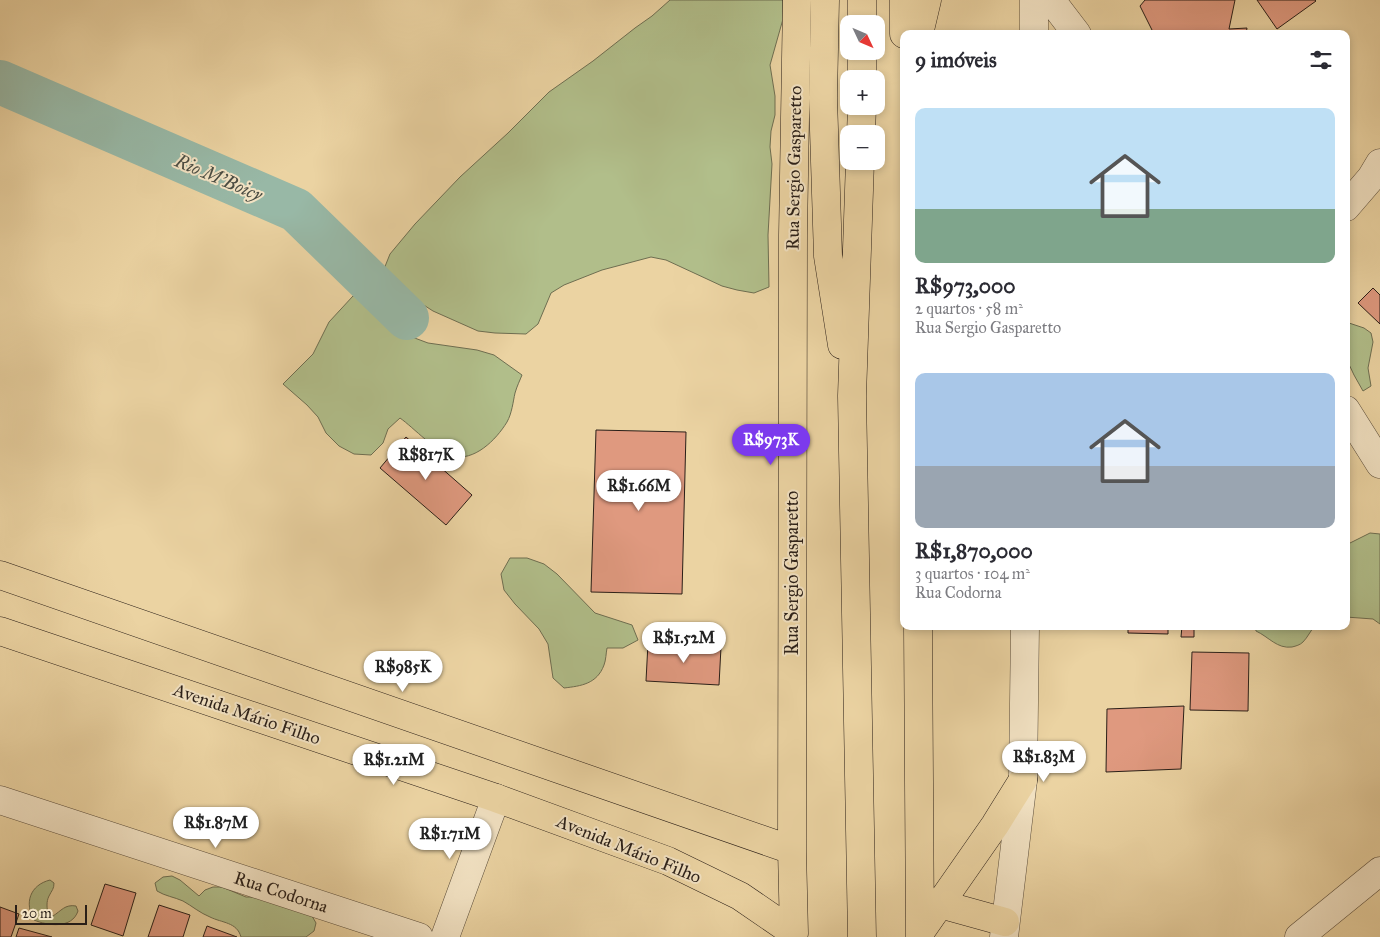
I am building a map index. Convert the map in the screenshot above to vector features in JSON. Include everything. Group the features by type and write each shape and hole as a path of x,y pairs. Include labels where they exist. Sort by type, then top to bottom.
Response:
{"main road":[{"name":"Rua Sergio Gasparetto","path":"794,935 792,850 793,235 797,0"},
{"path":"825,0 823,98 828,256 839,332 852,396"},
{"path":"862,0 862,15"},
{"path":"904,0 904,30"},
{"path":"921,30 927,0"},
{"path":"860,170 852,396 862,937"},
{"path":"0,575 792,850"},
{"path":"918,630 920,934"},
{"name":"Avenida Mário Filho","path":"0,631 496,798 668,861 740,896 794,935"},
{"path":"920,934 995,826 1023,780"},
{"path":"940,904 1005,930"}],"street":[{"path":"1034,0 1034,30"},
{"path":"1051,0 1074,30"},
{"path":"1350,203 1372,178 1380,163"},
{"path":"1350,416 1380,464"},
{"path":"1005,930 1023,780 1026,630"},
{"path":"445,937 496,798"},
{"name":"Rua Codorna","path":"0,800 418,937"},
{"path":"1299,937 1380,871"}],"green space":[{"path":"670,0 783,0 783,19 770,65 775,96 775,115 770,147 772,164 768,235 769,287 754,293 737,290 722,286 666,260 651,257 602,270 564,285 551,293 538,324 526,334 478,331 433,311 405,293 393,282 384,269 390,254 415,224 460,177 549,92 593,61"},
{"path":"370,291 385,300 400,326 412,337 428,343 477,350 494,355 522,375 507,422 497,436 484,448 468,456 460,457 446,454 432,445 400,418 388,429 383,443 371,455 354,454 339,446 326,433 318,417 283,384 313,354 329,322 353,296"},
{"path":"1350,323 1364,328 1371,333 1373,342 1368,368 1371,386 1363,391 1350,366"},
{"path":"1370,533 1380,534 1380,624 1373,619 1350,617 1350,543"},
{"path":"510,558 527,558 544,564 557,574 595,613 632,625 638,640 623,648 607,648 604,665 593,680 582,685 564,688 553,678 548,644 539,629 504,590 501,574"},
{"path":"1312,630 1302,643 1293,647 1277,644 1256,631"},
{"path":"172,876 180,880 199,896 205,890 213,887 222,887 246,897 263,897 312,916 316,923 314,931 306,937 241,937 233,926 206,915 183,901 157,891 155,883 163,877"},
{"path":"50,880 54,885 47,900 48,914 53,916 63,908 76,906 78,911 71,921 52,925 34,920 29,907 31,896 38,886"}],"building":[{"path":"1145,0 1235,0 1229,29 1247,28 1247,30 1152,30 1140,6"},
{"path":"1257,0 1315,0 1316,1 1277,29"},
{"path":"1373,288 1380,295 1380,324 1358,303"},
{"path":"596,430 686,432 682,594 591,592"},
{"path":"406,437 472,495 446,525 380,468"},
{"path":"1128,630 1168,630 1168,634 1128,633"},
{"path":"1182,630 1194,630 1194,637 1181,637"},
{"path":"648,643 721,647 719,685 646,681"},
{"path":"1192,652 1249,653 1248,711 1190,710"},
{"path":"1184,706 1181,769 1106,772 1107,709"},
{"path":"105,884 136,893 123,936 91,925"},
{"path":"159,905 190,915 183,937 148,937"},
{"path":"0,907 19,914 11,937 0,937"},
{"path":"207,926 237,937 203,937"},
{"path":"19,928 52,937 16,937"}],"waterway":[{"name":"Rio M'Boicy","path":"0,82 296,210 407,318"}]}
